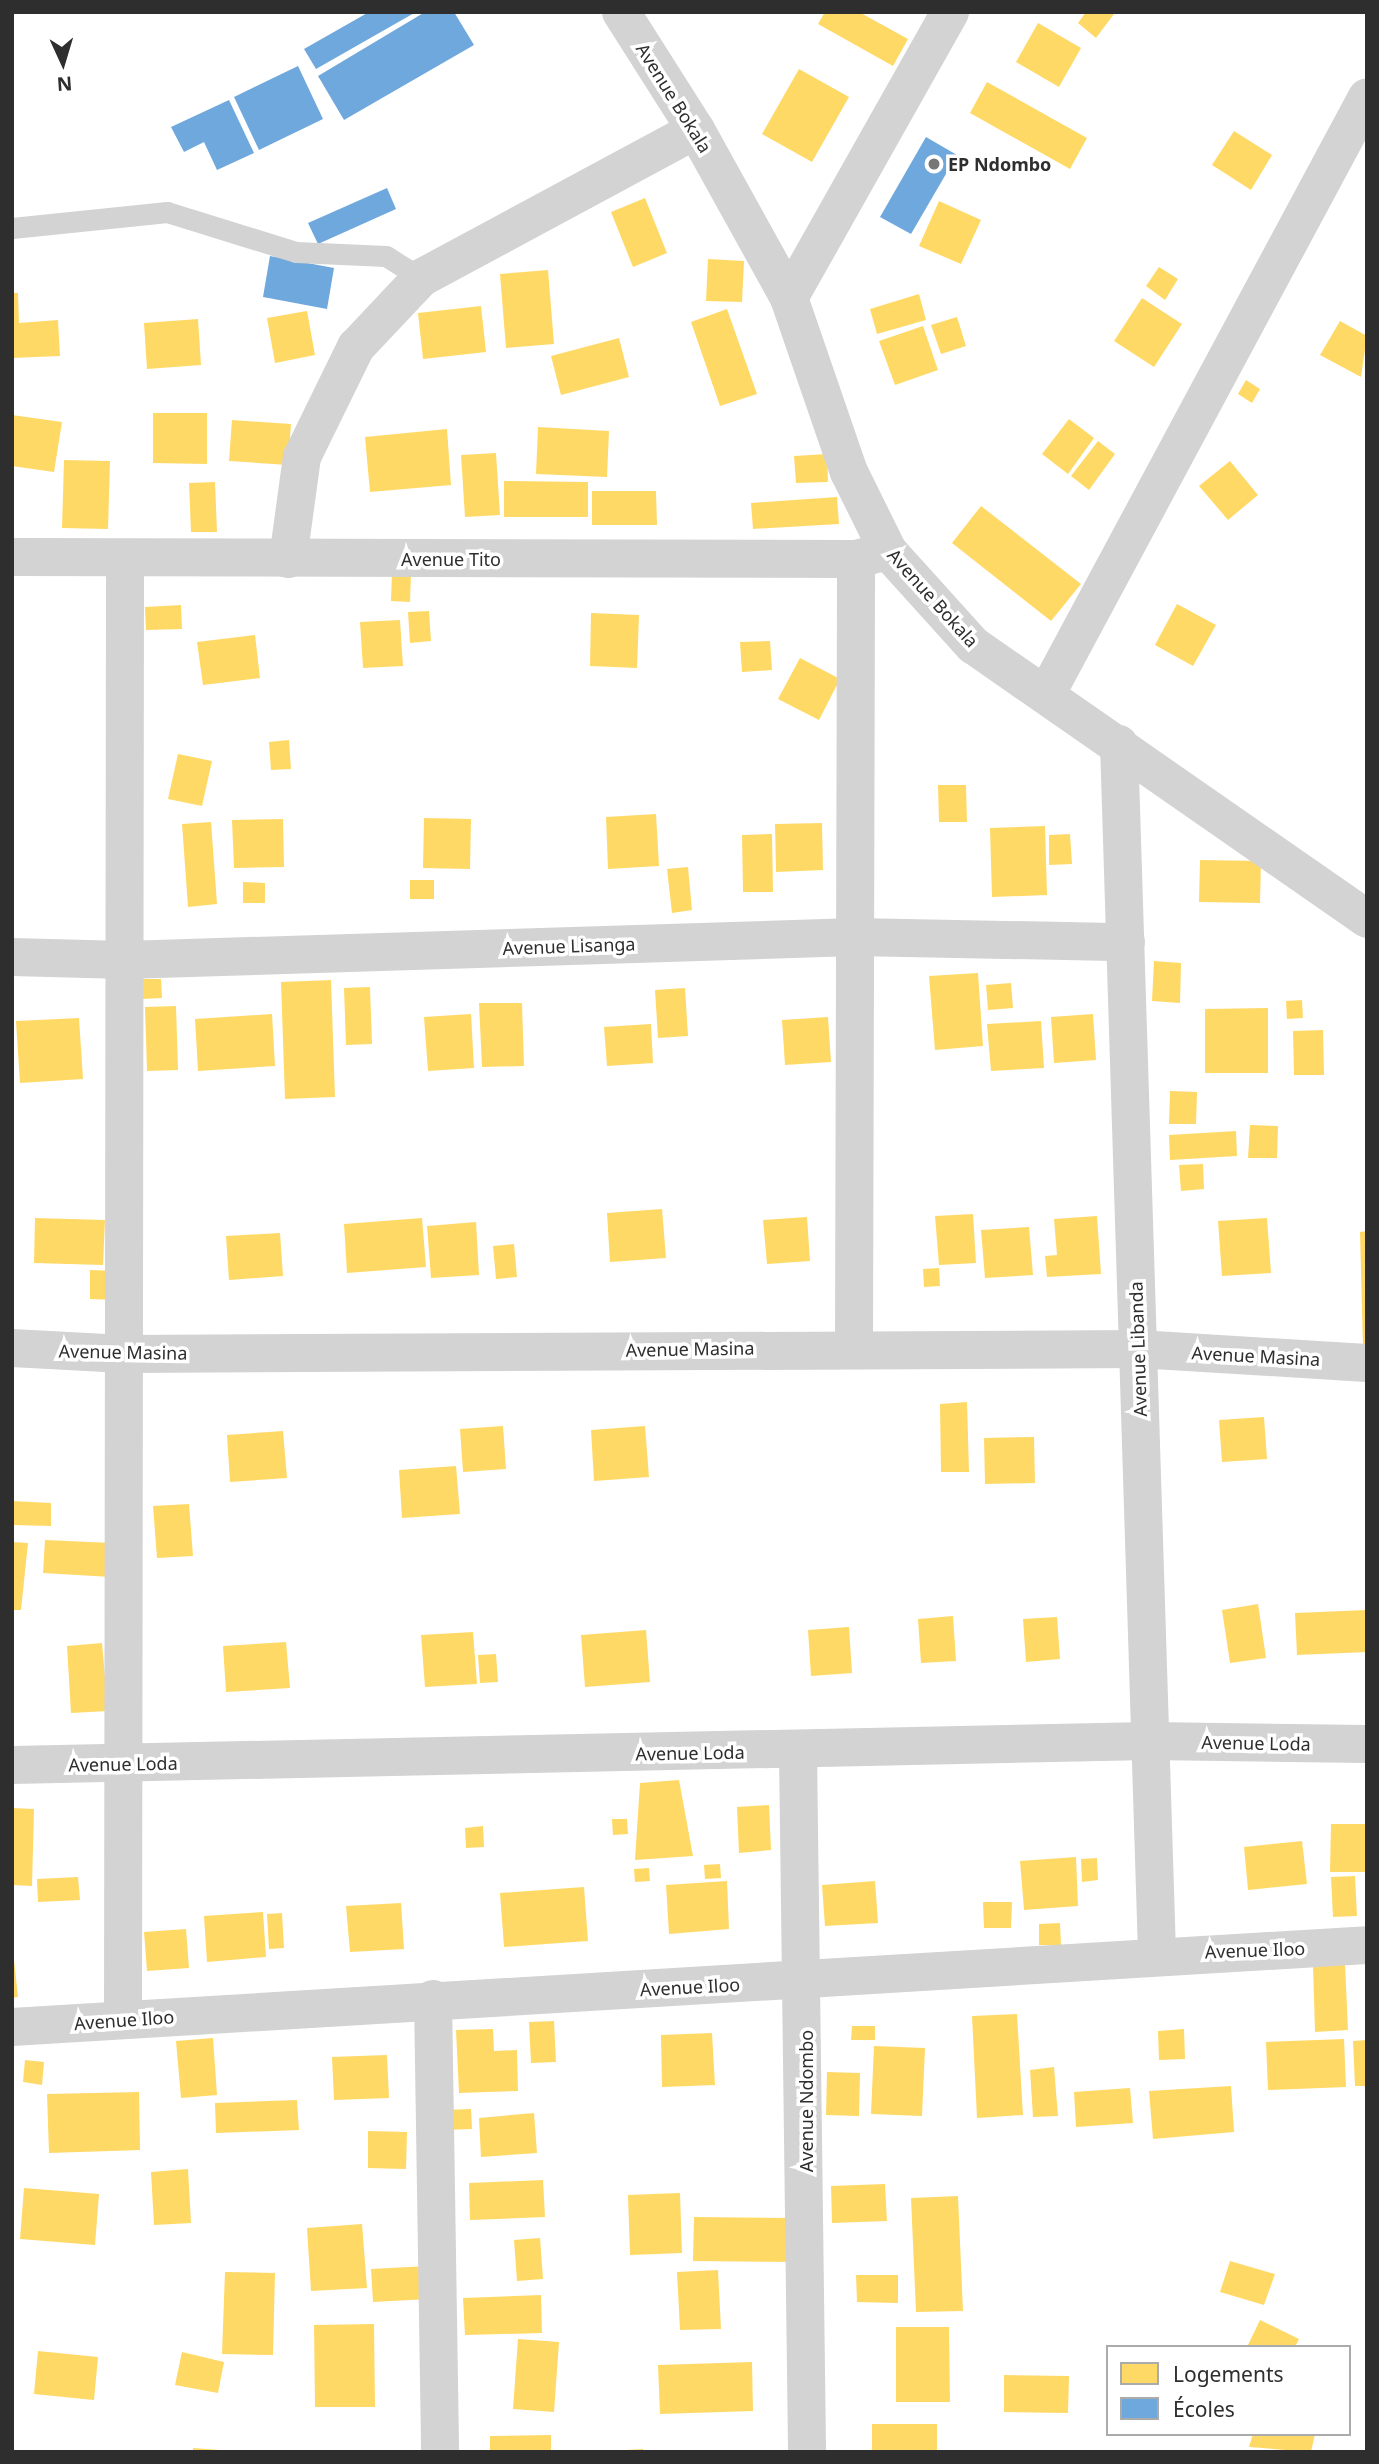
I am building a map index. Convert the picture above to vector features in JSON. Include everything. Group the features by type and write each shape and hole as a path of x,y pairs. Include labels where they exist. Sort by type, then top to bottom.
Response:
{"street":[{"name":"Avenue Bokala","path":"621,12 696,130 789,298 849,472 872,555 973,645 1047,693 1367,919"},
{"path":"789,298 950,12"},
{"path":"1047,693 1367,97"},
{"path":"288,559 302,457 356,347 421,278 696,130"},
{"path":"854,1347 855,937 872,555"},
{"name":"Avenue Tito","path":"12,557 288,559 872,555"},
{"path":"122,2020 125,558"},
{"name":"Avenue Libanda","path":"1119,744 1157,1954"},
{"name":"Avenue Lisanga","path":"12,957 125,960 855,937 1126,942"},
{"name":"Avenue Masina","path":"12,1348 124,1354 854,1347 1138,1349 1367,1363"},
{"name":"Avenue Loda","path":"12,1765 798,1751 1150,1741 1367,1744"},
{"name":"Avenue Ndombo","path":"798,1751 806,1981 807,2452"},
{"name":"Avenue Iloo","path":"12,2027 433,1999 806,1981 1157,1954 1367,1945"},
{"path":"433,1999 440,2452"}],"lane":[{"path":"12,228 167,212 296,252 386,256 421,278"}],"building: Logements":[{"path":"825,12 859,12 908,39 893,66 818,24"},
{"path":"1086,12 1114,14 1096,38 1078,23"},
{"path":"1038,23 1081,48 1059,87 1016,62"},
{"path":"799,69 849,97 812,162 762,134"},
{"path":"987,82 1087,138 1070,169 970,113"},
{"path":"1234,131 1272,155 1251,190 1212,165"},
{"path":"645,198 667,253 633,267 611,212"},
{"path":"939,201 981,220 961,264 919,246"},
{"path":"708,259 744,261 742,302 706,301"},
{"path":"1159,267 1178,279 1165,300 1146,286"},
{"path":"548,270 554,344 506,348 500,274"},
{"path":"12,293 18,293 19,323 58,320 60,356 12,358"},
{"path":"919,294 926,320 877,334 870,309"},
{"path":"1142,298 1182,324 1154,367 1114,341"},
{"path":"481,306 486,352 423,359 418,313"},
{"path":"727,309 757,394 720,406 691,322"},
{"path":"307,311 315,355 275,363 267,318"},
{"path":"957,317 966,346 941,354 931,325"},
{"path":"198,319 201,365 147,369 144,323"},
{"path":"1340,321 1367,336 1361,377 1320,355"},
{"path":"923,326 938,370 895,385 879,341"},
{"path":"619,338 629,377 561,395 551,356"},
{"path":"1246,380 1260,389 1252,403 1238,394"},
{"path":"153,413 207,413 207,464 153,463"},
{"path":"12,415 62,422 54,472 12,466"},
{"path":"1069,419 1094,438 1068,474 1042,454"},
{"path":"232,420 291,424 288,465 229,461"},
{"path":"538,427 609,431 607,477 536,474"},
{"path":"447,429 451,485 370,492 365,437"},
{"path":"1098,441 1115,454 1089,490 1071,476"},
{"path":"496,453 500,515 465,517 461,455"},
{"path":"827,454 828,482 796,483 794,456"},
{"path":"64,460 110,461 108,529 62,528"},
{"path":"1230,461 1258,495 1228,520 1199,486"},
{"path":"504,481 588,482 588,517 504,517"},
{"path":"215,482 217,532 191,532 189,483"},
{"path":"592,491 656,491 657,525 592,525"},
{"path":"837,497 839,524 753,529 751,503"},
{"path":"981,506 1081,584 1051,621 952,543"},
{"path":"392,572 411,572 410,602 391,601"},
{"path":"1177,604 1216,625 1193,666 1155,645"},
{"path":"181,605 182,629 146,630 145,607"},
{"path":"429,611 431,641 410,643 408,612"},
{"path":"591,613 639,615 637,668 590,666"},
{"path":"400,620 403,666 363,668 360,622"},
{"path":"255,635 260,678 203,685 197,642"},
{"path":"770,641 772,670 742,672 740,642"},
{"path":"800,658 840,679 819,720 778,699"},
{"path":"289,740 291,769 271,770 269,742"},
{"path":"178,754 212,761 202,806 168,799"},
{"path":"938,785 966,785 967,822 939,822"},
{"path":"656,814 659,866 608,869 606,817"},
{"path":"424,818 471,819 470,869 423,868"},
{"path":"283,819 284,867 234,868 232,820"},
{"path":"211,822 217,904 188,907 182,824"},
{"path":"822,823 823,870 776,872 775,824"},
{"path":"1045,826 1047,895 992,897 990,828"},
{"path":"772,834 773,892 743,892 742,835"},
{"path":"1070,834 1072,864 1049,865 1049,835"},
{"path":"1200,860 1261,861 1260,903 1199,902"},
{"path":"688,867 692,910 672,913 667,869"},
{"path":"410,880 434,880 434,899 410,899"},
{"path":"243,882 265,883 265,903 243,903"},
{"path":"1154,961 1181,963 1180,1003 1152,1001"},
{"path":"978,973 983,1046 935,1050 929,976"},
{"path":"142,979 161,979 162,998 142,999"},
{"path":"331,980 335,1097 285,1099 281,982"},
{"path":"1011,983 1013,1008 988,1010 986,985"},
{"path":"370,987 372,1044 346,1045 344,988"},
{"path":"685,988 688,1036 658,1038 655,990"},
{"path":"1302,1000 1303,1018 1287,1019 1286,1001"},
{"path":"479,1003 522,1003 524,1066 482,1067"},
{"path":"176,1006 178,1070 147,1071 145,1007"},
{"path":"1268,1008 1268,1073 1205,1073 1205,1009"},
{"path":"272,1014 275,1066 198,1071 195,1019"},
{"path":"471,1014 474,1068 428,1071 424,1017"},
{"path":"1093,1014 1096,1060 1054,1063 1051,1017"},
{"path":"828,1017 831,1062 785,1065 782,1020"},
{"path":"79,1018 83,1079 20,1083 16,1021"},
{"path":"1041,1021 1044,1068 991,1071 987,1024"},
{"path":"651,1024 653,1063 607,1066 604,1027"},
{"path":"1323,1030 1324,1075 1294,1075 1293,1031"},
{"path":"1170,1091 1197,1092 1196,1124 1169,1124"},
{"path":"1250,1125 1278,1126 1277,1158 1248,1158"},
{"path":"1236,1131 1237,1156 1170,1160 1169,1135"},
{"path":"1203,1164 1204,1189 1181,1191 1179,1165"},
{"path":"662,1209 666,1258 610,1262 607,1213"},
{"path":"973,1214 976,1263 939,1265 935,1216"},
{"path":"1097,1216 1101,1274 1047,1277 1045,1256 1057,1255 1054,1219"},
{"path":"807,1217 810,1261 767,1264 763,1220"},
{"path":"35,1218 105,1220 103,1265 34,1263"},
{"path":"422,1218 426,1267 347,1273 344,1224"},
{"path":"1267,1218 1271,1273 1222,1276 1218,1221"},
{"path":"476,1222 479,1275 431,1278 427,1226"},
{"path":"1029,1227 1033,1275 985,1278 981,1230"},
{"path":"1367,1231 1367,1348 1363,1348 1360,1232"},
{"path":"280,1233 283,1276 229,1280 226,1236"},
{"path":"514,1244 517,1277 496,1279 493,1246"},
{"path":"939,1268 940,1286 924,1287 923,1269"},
{"path":"90,1270 118,1271 117,1300 90,1299"},
{"path":"967,1402 969,1472 941,1472 940,1404"},
{"path":"1264,1417 1267,1459 1222,1462 1219,1420"},
{"path":"503,1426 506,1469 463,1472 460,1429"},
{"path":"645,1426 649,1477 594,1481 591,1430"},
{"path":"283,1431 287,1478 230,1482 227,1435"},
{"path":"1034,1437 1035,1483 985,1484 984,1438"},
{"path":"456,1466 460,1514 402,1518 399,1470"},
{"path":"12,1501 51,1503 51,1526 12,1525"},
{"path":"189,1504 193,1556 157,1558 153,1506"},
{"path":"45,1540 112,1543 111,1577 43,1573"},
{"path":"12,1542 28,1543 21,1610 12,1610"},
{"path":"1258,1604 1266,1658 1230,1663 1222,1610"},
{"path":"1367,1610 1367,1652 1297,1655 1295,1613"},
{"path":"953,1616 956,1661 921,1663 918,1619"},
{"path":"1057,1617 1060,1659 1026,1662 1023,1619"},
{"path":"849,1627 852,1673 811,1676 808,1630"},
{"path":"646,1630 650,1682 585,1687 581,1635"},
{"path":"473,1632 477,1684 425,1687 421,1635"},
{"path":"286,1642 290,1688 226,1692 223,1646"},
{"path":"102,1643 108,1711 71,1713 67,1646"},
{"path":"496,1654 498,1682 480,1683 478,1655"},
{"path":"679,1780 693,1856 635,1860 640,1783"},
{"path":"769,1805 771,1850 739,1853 737,1807"},
{"path":"12,1808 34,1809 32,1886 12,1885"},
{"path":"612,1819 627,1819 628,1834 613,1835"},
{"path":"1331,1824 1367,1824 1367,1872 1330,1872"},
{"path":"483,1826 484,1847 466,1848 465,1828"},
{"path":"1302,1841 1307,1884 1248,1890 1244,1847"},
{"path":"1076,1857 1078,1906 1024,1910 1020,1861"},
{"path":"1097,1858 1098,1880 1082,1882 1081,1859"},
{"path":"720,1864 721,1878 705,1879 704,1865"},
{"path":"649,1868 650,1881 635,1882 634,1869"},
{"path":"1355,1876 1357,1916 1333,1917 1331,1877"},
{"path":"78,1877 80,1900 38,1902 37,1879"},
{"path":"727,1881 729,1929 669,1934 666,1885"},
{"path":"875,1881 878,1923 825,1926 822,1885"},
{"path":"584,1887 588,1941 504,1947 500,1893"},
{"path":"983,1902 1012,1902 1011,1928 984,1928"},
{"path":"401,1903 404,1949 350,1952 346,1906"},
{"path":"263,1912 266,1957 207,1962 204,1916"},
{"path":"282,1913 284,1948 269,1949 267,1914"},
{"path":"1060,1923 1061,1945 1039,1945 1039,1924"},
{"path":"186,1929 189,1968 147,1971 144,1932"},
{"path":"12,1941 18,1997 12,1998"},
{"path":"1345,1964 1348,2030 1315,2032 1313,1965"},
{"path":"1017,2014 1023,2115 977,2118 972,2016"},
{"path":"554,2021 556,2062 531,2063 529,2022"},
{"path":"852,2026 875,2026 875,2040 851,2040"},
{"path":"493,2029 494,2051 517,2050 518,2091 459,2093 456,2030"},
{"path":"1184,2029 1185,2059 1159,2060 1158,2031"},
{"path":"712,2033 715,2085 662,2087 661,2035"},
{"path":"213,2038 217,2095 181,2098 176,2041"},
{"path":"1344,2039 1346,2087 1268,2090 1266,2042"},
{"path":"1367,2040 1367,2086 1355,2086 1353,2041"},
{"path":"874,2046 925,2048 922,2116 871,2114"},
{"path":"387,2055 389,2098 334,2100 332,2057"},
{"path":"25,2060 44,2062 42,2085 23,2082"},
{"path":"1054,2067 1058,2116 1033,2117 1030,2070"},
{"path":"827,2072 860,2073 859,2116 826,2115"},
{"path":"1231,2086 1234,2132 1153,2139 1149,2091"},
{"path":"1130,2088 1133,2123 1076,2127 1074,2092"},
{"path":"139,2092 140,2150 49,2153 47,2094"},
{"path":"297,2100 299,2130 216,2133 215,2103"},
{"path":"471,2109 472,2129 445,2130 445,2110"},
{"path":"534,2113 537,2153 481,2157 479,2118"},
{"path":"368,2131 407,2132 406,2169 368,2168"},
{"path":"188,2169 191,2223 154,2225 151,2172"},
{"path":"543,2180 545,2217 470,2220 469,2183"},
{"path":"885,2184 887,2221 832,2223 831,2186"},
{"path":"24,2188 99,2194 95,2245 20,2239"},
{"path":"680,2193 682,2253 630,2255 628,2195"},
{"path":"958,2196 963,2311 916,2312 911,2198"},
{"path":"694,2217 795,2218 795,2262 693,2261"},
{"path":"362,2224 367,2288 311,2291 307,2228"},
{"path":"540,2238 543,2279 517,2281 514,2240"},
{"path":"1230,2261 1275,2274 1264,2305 1220,2292"},
{"path":"427,2266 429,2299 373,2302 371,2269"},
{"path":"718,2270 721,2329 680,2330 677,2272"},
{"path":"225,2272 275,2273 273,2355 222,2354"},
{"path":"856,2275 898,2275 898,2303 857,2302"},
{"path":"541,2295 542,2333 465,2335 463,2298"},
{"path":"1260,2320 1299,2339 1296,2345 1248,2345"},
{"path":"374,2324 375,2407 315,2407 314,2325"},
{"path":"896,2327 949,2327 950,2402 896,2402"},
{"path":"518,2339 559,2342 554,2412 513,2409"},
{"path":"38,2351 98,2357 94,2400 34,2394"},
{"path":"182,2352 224,2362 218,2393 175,2385"},
{"path":"752,2362 753,2411 660,2414 658,2365"},
{"path":"1004,2375 1069,2376 1068,2413 1004,2412"},
{"path":"872,2424 937,2424 937,2452 872,2452"},
{"path":"551,2435 551,2452 490,2452 490,2436"},
{"path":"1252,2436 1315,2436 1311,2452 1249,2447"},
{"path":"193,2448 220,2450 220,2452 193,2452"},
{"path":"643,2449 643,2452 625,2452 625,2450"}],"building: Écoles":[{"path":"369,12 416,12 316,69 304,49"},
{"path":"425,12 454,12 474,45 344,120 318,76"},
{"path":"298,66 323,119 259,150 234,97"},
{"path":"229,100 254,153 217,170 204,142 184,152 171,127"},
{"path":"926,137 957,155 911,234 880,217"},
{"path":"387,188 396,209 318,244 308,223"},
{"path":"270,256 334,268 327,309 263,297"}],"place":[{"name":"EP Ndombo","path":"934,164"}]}
